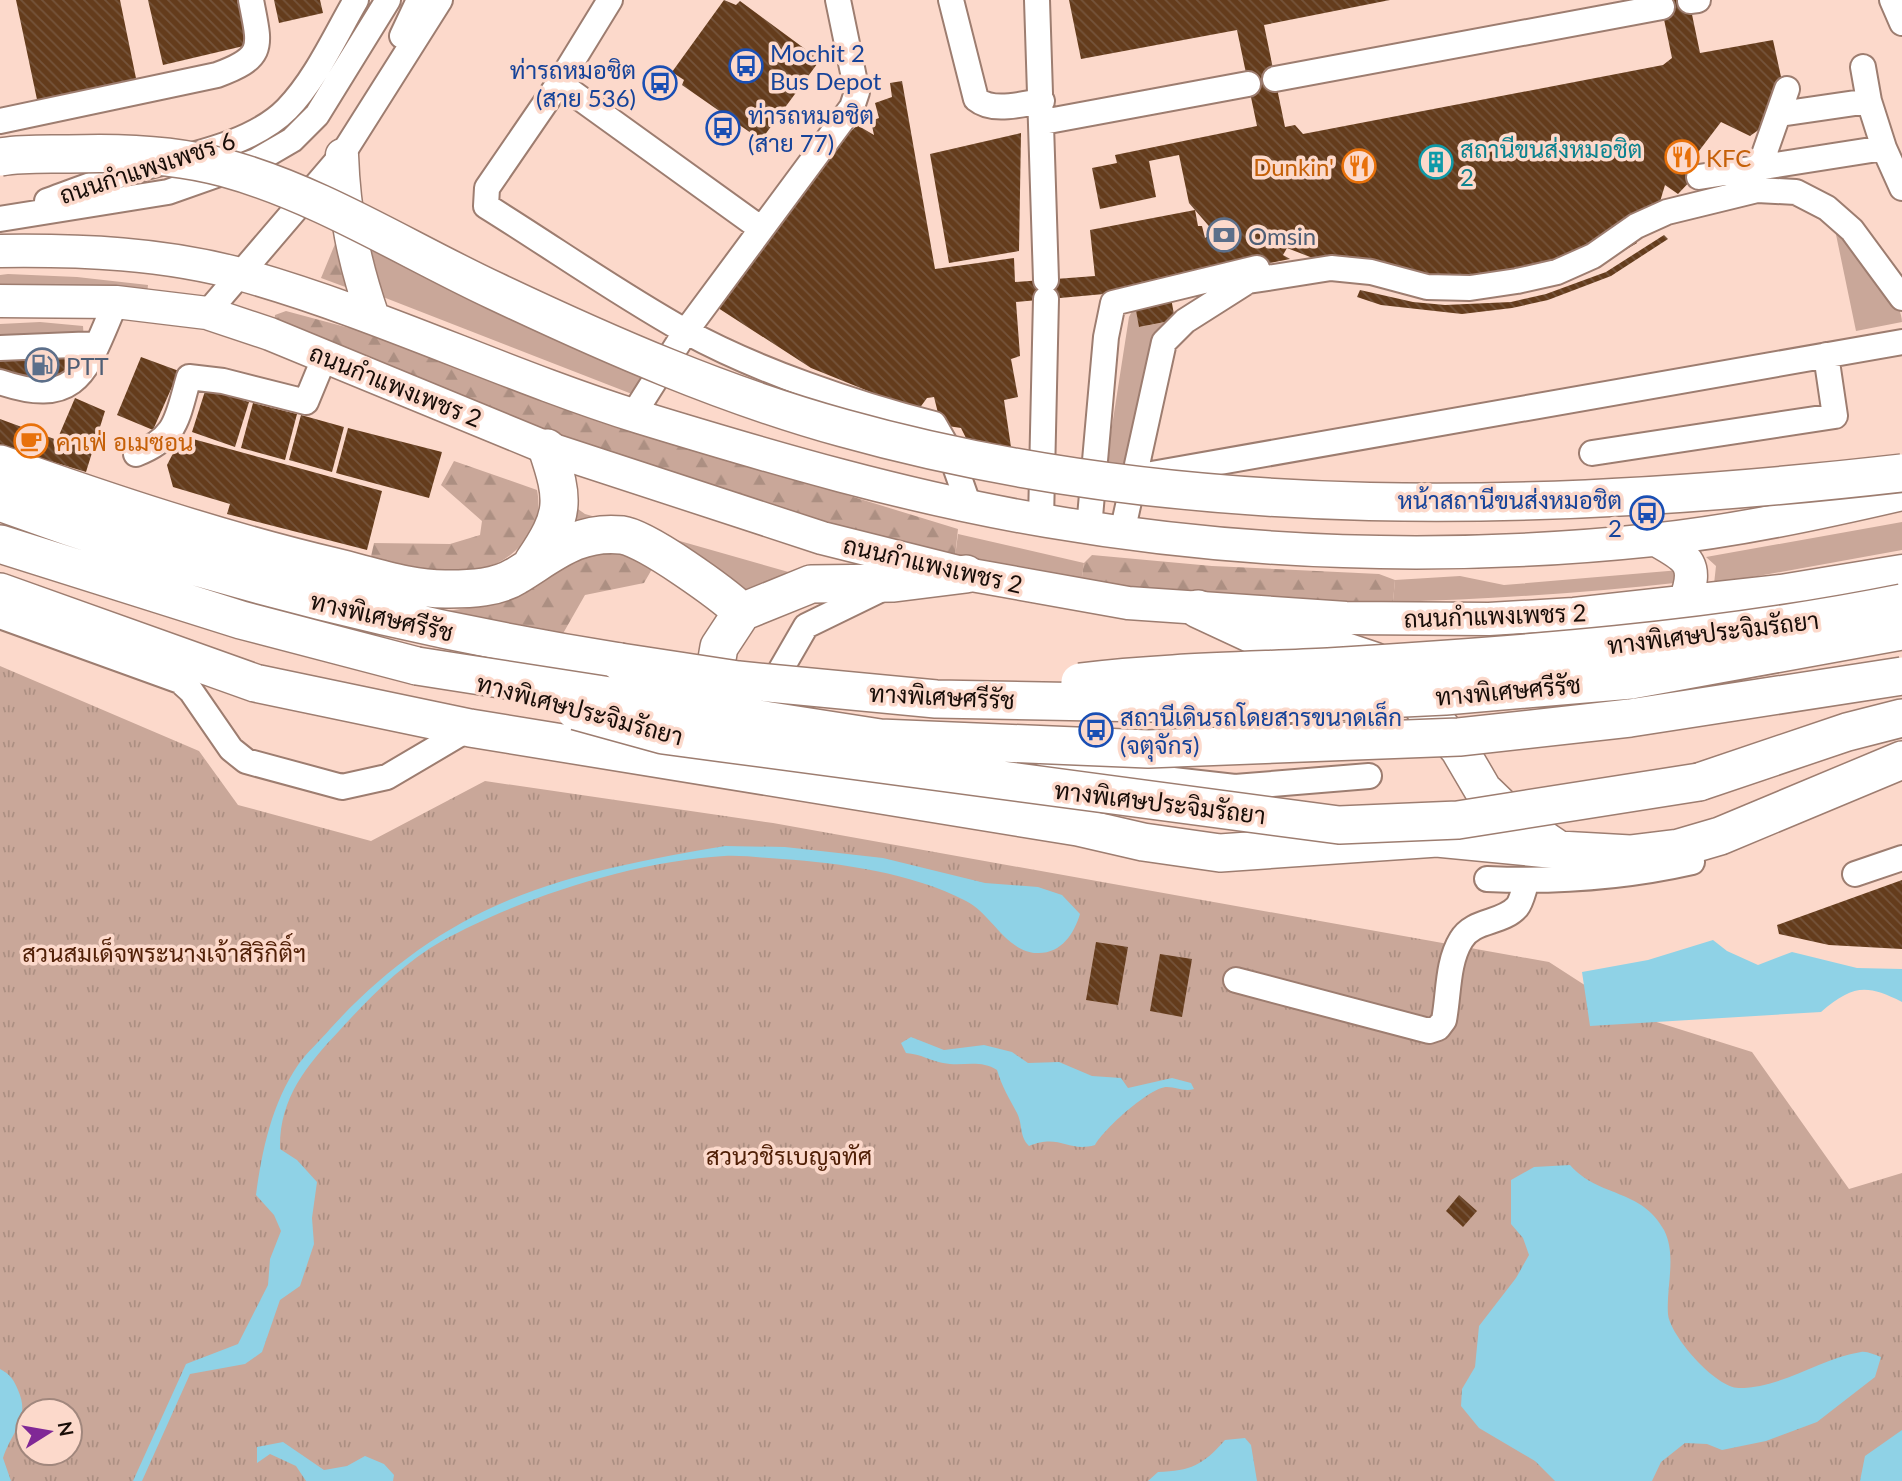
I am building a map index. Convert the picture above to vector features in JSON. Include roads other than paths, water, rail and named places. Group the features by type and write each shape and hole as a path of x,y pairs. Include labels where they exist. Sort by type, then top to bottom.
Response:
{"highway":[{"path":"0,157 125,152 223,167 292,192 608,343 721,388 843,428 969,457 1066,474 1235,495 1365,502 1615,497 1809,484 1902,473"},
{"path":"533,563 552,533 559,515 560,486 547,448"},
{"path":"0,464 87,495 253,547 408,585 446,590 482,588 515,577 561,546 596,536 625,535 720,592 742,612"},
{"name":"ทางพิเศษศรีรัช","path":"0,502 155,557 346,610 495,642 738,680 936,699 1258,705 1445,696 1631,680 1902,631"},
{"name":"ทางพิเศษศรีรัช","path":"0,544 241,620 417,666 880,738 1147,749 1459,737 1630,719 1902,676"},
{"path":"708,764 703,737 719,648 742,612 811,584 894,583 966,574"},
{"path":"0,592 255,683 470,728 708,764 1078,827 1143,842 1220,852 1437,838 1630,854 1679,849 1720,836 1902,760"},
{"name":"ทางพิเศษประจิมรัถยา","path":"936,699 1193,671 1326,667 1552,652 1836,616 1902,603"},
{"path":"1198,609 1269,642 1344,652 1374,661 1413,695 1459,749 1483,790 1513,819 1559,850"},
{"name":"ทางพิเศษประจิมรัถยา","path":"417,666 663,735 1339,825 1458,820 1699,782 1847,732 1902,718"}],"main road":[{"path":"342,155 343,203 349,239 373,317"},
{"path":"0,250 76,250 158,259 239,274 373,317 634,415 840,475 968,506 1122,533 1307,549 1445,552 1551,549 1656,540 1764,523 1902,494"},
{"name":"ถนนกำแพงเพชร 2","path":"0,301 116,302 207,313 325,356 547,448 822,538 966,574 1128,603 1413,620 1574,614 1780,591 1902,571"},
{"path":"1656,540 1684,555 1690,565 1691,584 1685,601"}],"street":[{"path":"0,121 217,75 243,65 257,50 259,41 251,0"},
{"name":"ถนนกำแพงเพชร 6","path":"0,218 136,170 226,145 264,125 286,110 310,79 356,0"},
{"name":"ถนนกำแพงเพชร 6","path":"0,218 168,192 256,161 292,140 317,115 388,0"},
{"path":"384,90 395,52 419,0"},
{"path":"207,313 342,155 440,0"},
{"path":"610,0 559,83 487,188 486,206 686,331 780,373 881,411 934,424 950,452 968,506"},
{"path":"634,415 686,331 852,107 857,92 838,0"},
{"path":"951,0 976,99 983,105 1042,112 1248,84"},
{"path":"1037,0 1046,289 1041,520"},
{"path":"1892,0 1902,23"},
{"path":"1275,79 1662,7"},
{"path":"1863,67 1869,102 1884,148 1902,188"},
{"path":"559,83 760,228"},
{"path":"1760,166 1787,89"},
{"path":"1780,114 1869,102"},
{"path":"1699,177 1884,148"},
{"path":"1122,533 1164,342 1185,321 1248,281 1331,268 1371,272 1427,287 1470,288 1517,281 1557,272 1592,256 1636,226 1667,212 1756,190 1796,192 1827,208 1852,230 1902,298"},
{"path":"1089,528 1105,337 1113,303 1162,289 1306,260"},
{"path":"0,382 48,392 69,386 82,374 116,302"},
{"path":"1132,478 1288,453 1902,342"},
{"path":"0,348 97,344"},
{"path":"1592,453 1835,416 1826,355"},
{"path":"136,454 160,445 175,424 189,377 223,381 306,402 325,356"},
{"path":"759,773 775,758 780,671 806,626 894,583"},
{"path":"0,616 180,681 231,749 246,761 342,787 387,777 470,728"},
{"path":"778,727 986,759 1235,787 1369,776"},
{"path":"1487,879 1527,881 1652,871 1692,862 1794,825 1902,779"},
{"path":"1855,874 1902,858"},
{"path":"1236,980 1429,1031 1438,1028 1444,1020 1453,958 1462,938 1471,929 1502,917 1518,906 1527,881"}],"water":[{"path":"725,846 785,847 883,858 985,883 1038,887 1062,895 1080,914 1074,929 1060,946 1037,953 1016,946 966,901 923,883 900,876 828,863 724,856 653,865 578,884 506,910 442,941 400,970 374,994 327,1044 297,1084 284,1114 280,1149 297,1160 317,1182 312,1218 314,1244 300,1286 280,1300 262,1352 245,1364 190,1374 142,1481 133,1481 186,1364 238,1344 268,1285 270,1259 281,1231 274,1215 256,1195 265,1144 281,1095 289,1080 302,1060 330,1029 370,989 412,954 483,912 561,881 643,861"},
{"path":"1713,940 1727,951 1758,965 1792,952 1857,968 1902,969 1902,1002 1879,992 1860,990 1842,997 1821,1012 1590,1026 1582,972 1648,960"},
{"path":"911,1037 944,1050 984,1045 1012,1052 1028,1063 1059,1062 1092,1076 1121,1078 1128,1088 1172,1078 1191,1083 1194,1089 1167,1087 1150,1094 1117,1120 1095,1145 1078,1147 1049,1141 1029,1146 997,1070 977,1064 943,1063 906,1053 901,1043"},
{"path":"1570,1165 1581,1176 1644,1207 1664,1230 1670,1250 1668,1314 1671,1323 1685,1347 1718,1380 1739,1388 1755,1387 1863,1352 1881,1357 1875,1377 1817,1422 1766,1441 1722,1450 1707,1444 1685,1443 1661,1462 1652,1481 1555,1481 1535,1461 1479,1428 1461,1406 1462,1389 1475,1367 1479,1326 1516,1278 1529,1255 1523,1238 1511,1224 1511,1180 1534,1167"},
{"path":"0,1369 13,1380 20,1397 14,1397 14,1433 3,1458 11,1481 0,1481"},
{"path":"1902,1430 1902,1481 1860,1481 1865,1456"},
{"path":"1245,1438 1251,1445 1257,1481 1148,1481 1158,1472 1196,1465 1225,1440"},
{"path":"283,1442 324,1470 347,1466 365,1456 384,1464 394,1475 393,1481 306,1481 296,1466 270,1454 257,1463 257,1447"}],"place":[{"name":"Mochit 2 Bus Depot","path":"746,66"},
{"name":"ท่ารถหมอชิต (สาย 536)","path":"660,83"},
{"name":"ท่ารถหมอชิต (สาย 77)","path":"723,128"},
{"name":"KFC","path":"1682,157"},
{"name":"สถานีขนส่งหมอชิต 2","path":"1436,162"},
{"name":"Dunkin'","path":"1359,166"},
{"name":"Omsin","path":"1224,235"},
{"name":"PTT","path":"42,365"},
{"name":"คาเฟ่ อเมซอน","path":"31,441"},
{"name":"หน้าสถานีขนส่งหมอชิต 2","path":"1647,513"},
{"name":"สถานีเดินรถโดยสารขนาดเล็ก (จตุจักร)","path":"1096,730"}],"park label":[{"name":"สวนสมเด็จพระนางเจ้าสิริกิติ์ฯ","path":"164,952"},
{"name":"สวนวชิรเบญจทัศ","path":"789,1155"}]}
